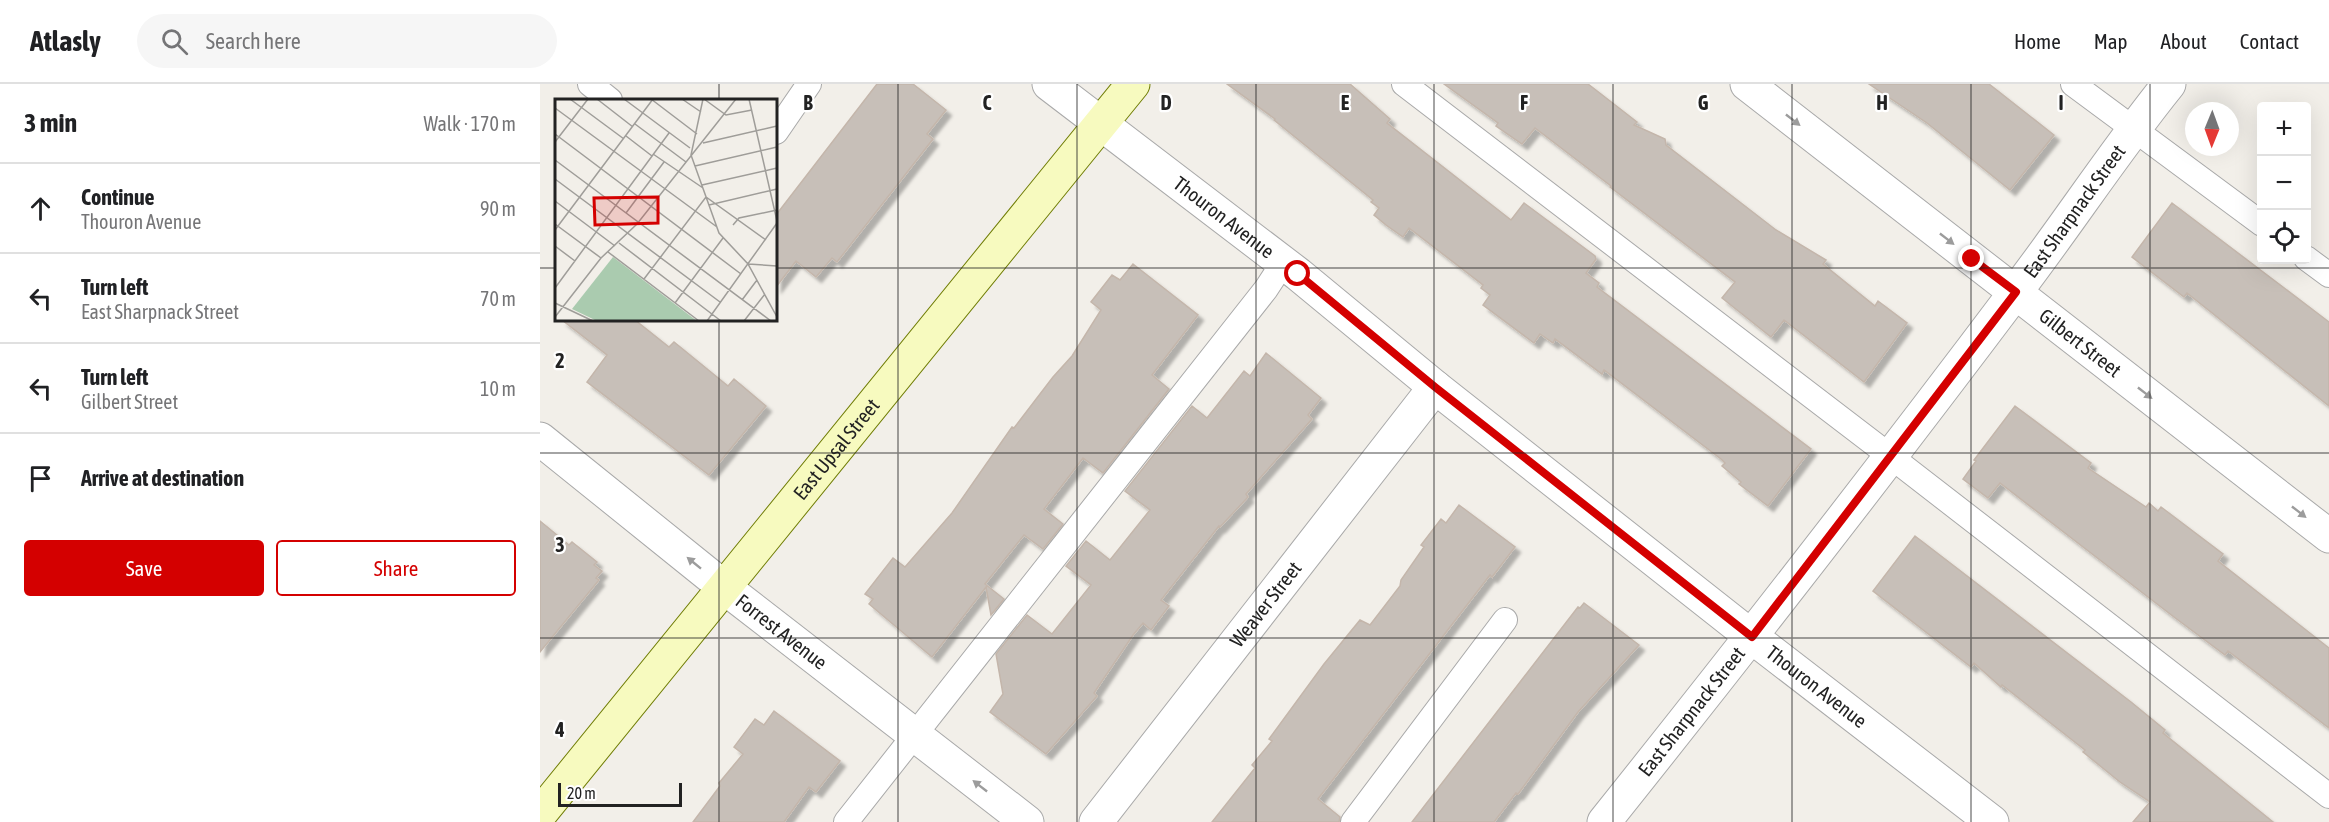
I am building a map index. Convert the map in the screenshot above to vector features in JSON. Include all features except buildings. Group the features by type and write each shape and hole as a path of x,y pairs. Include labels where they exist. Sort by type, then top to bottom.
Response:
{"street":[{"name":"Thouron Avenue","path":"1049,84 1283,263 1435,387 1752,637 1992,822"},
{"name":"East Upsal Street","path":"540,814 1133,84"},
{"name":"Gilbert Street","path":"1747,84 2329,536"},
{"name":"East Sharpnack Street","path":"1604,822 1752,637 2016,292 2133,128 2169,84"},
{"name":"Weaver Street","path":"1096,822 1435,387"},
{"name":"Forrest Avenue","path":"540,439 725,588 1027,822"}],"lane":[{"path":"590,84 609,99"},
{"path":"777,131 809,84"},
{"path":"1404,84 2329,796"},
{"path":"2073,84 2257,220"},
{"path":"2311,261 2329,275"},
{"path":"846,822 1266,289 1283,263"},
{"path":"1353,822 1505,620"}],"route":[{"path":"1298,274 1435,387 1752,637 2016,292 1972,259"}]}
